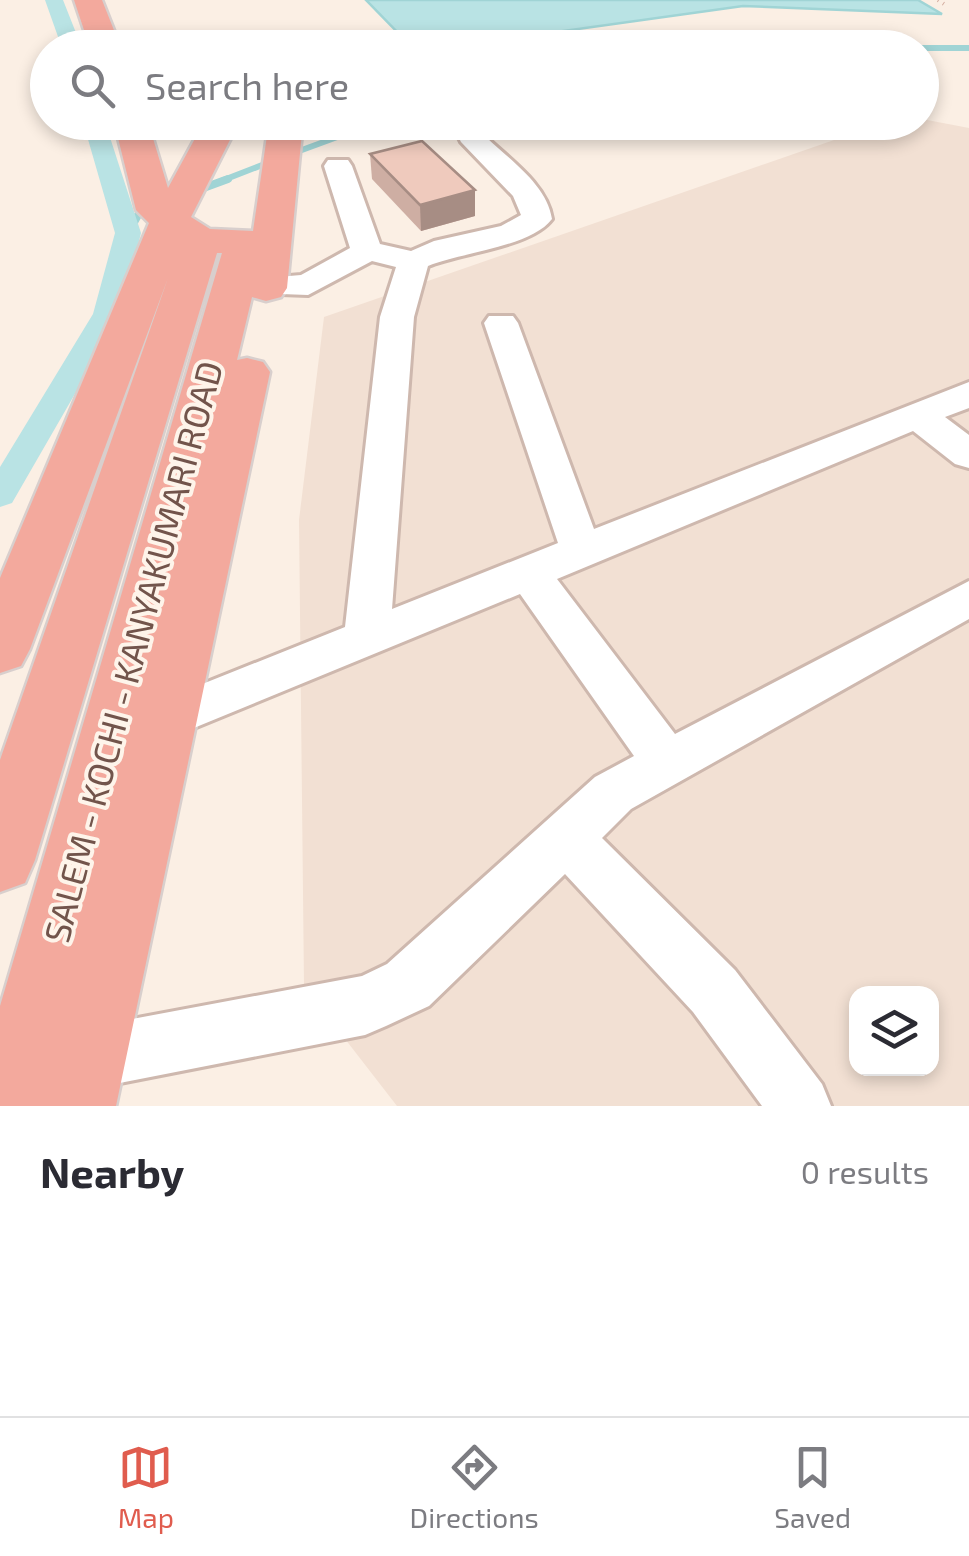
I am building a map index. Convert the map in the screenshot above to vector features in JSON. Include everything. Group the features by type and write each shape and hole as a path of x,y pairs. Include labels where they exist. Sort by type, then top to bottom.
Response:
{"highway":[{"path":"88,0 99,30"},
{"path":"136,140 155,210 221,247"},
{"path":"80,1082 167,719 221,247 222,140"},
{"path":"0,649 8,602 221,247 277,140"},
{"name":"SALEM - KOCHI - KANYAKUMARI ROAD","path":"0,860 221,247"},
{"name":"SALEM - KOCHI - KANYAKUMARI ROAD","path":"11,1106 221,247"}],"street":[{"path":"221,247 308,285 366,252 414,261 445,248 511,233 537,219 538,210 531,198 474,140"},
{"path":"338,166 366,252"},
{"path":"367,637 397,316 414,261"},
{"path":"501,323 582,553"},
{"path":"167,719 969,394"},
{"path":"920,417 969,455"},
{"path":"529,574 668,764"},
{"path":"80,1082 366,1005 408,984 614,794 969,598"},
{"path":"566,838 714,991 800,1106"}],"path":[{"path":"938,0 947,6"}],"shaded area":[{"path":"939,122 969,128 969,1106 397,1106 304,986 299,520 324,317 834,140 939,140"}],"water":[{"path":"366,0 918,0 942,14 743,6 571,30 395,30"}],"building":[{"path":"422,141 475,190 420,205 370,154"}],"waterway":[{"path":"54,0 65,30"},
{"path":"939,48 969,48"},
{"path":"0,495 107,314 128,233 100,140"},
{"path":"291,154 329,140"},
{"path":"221,181 275,160"},
{"path":"198,190 228,179"},
{"path":"128,233 138,215"}]}
